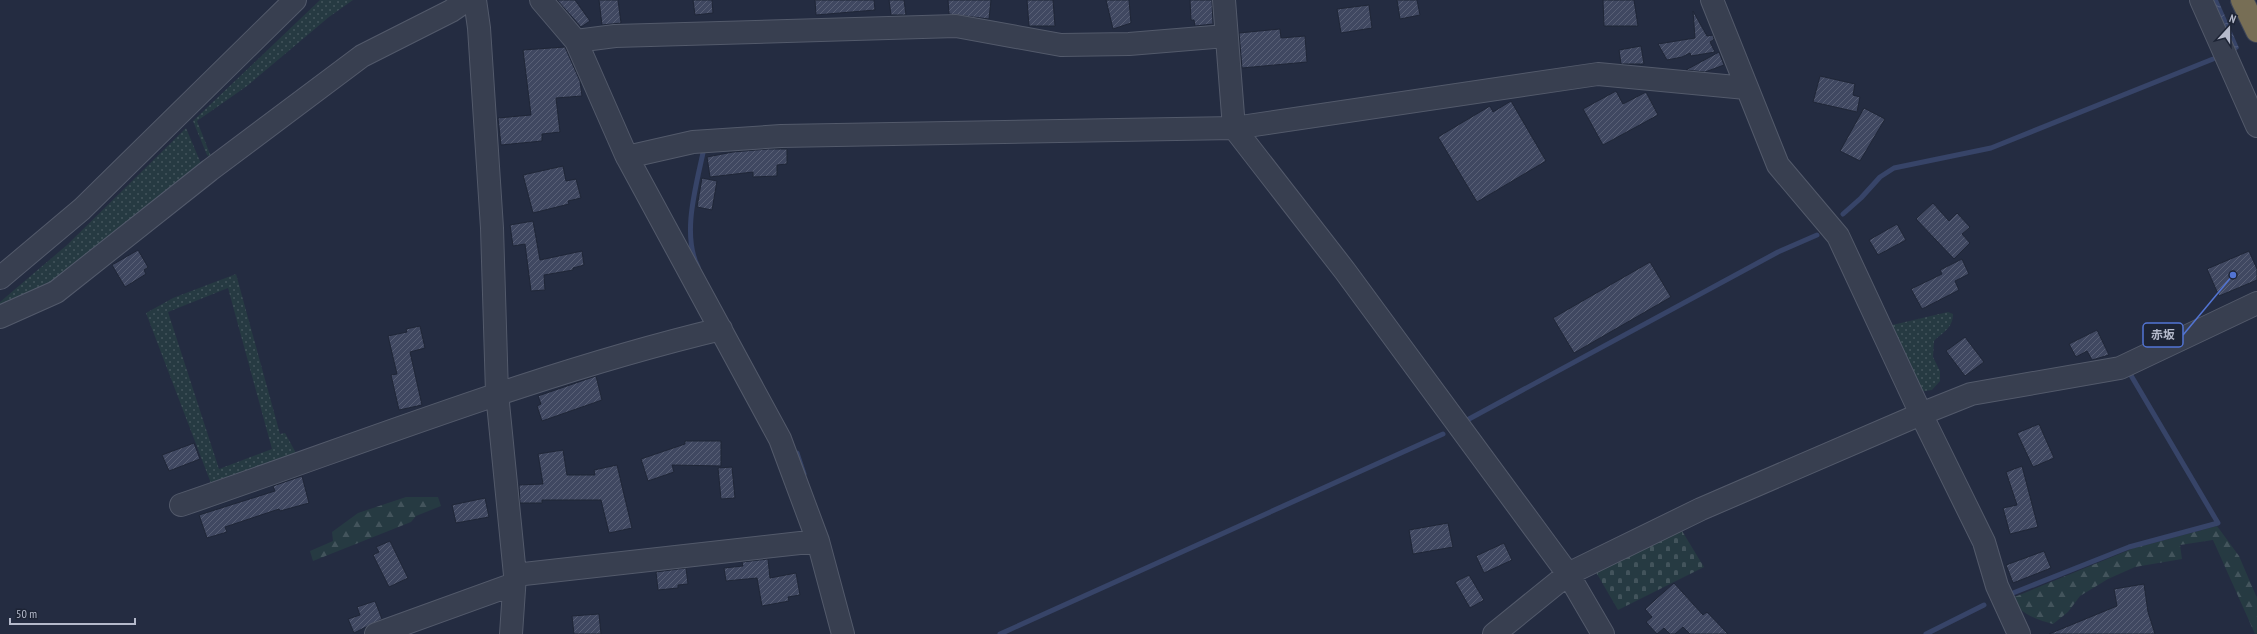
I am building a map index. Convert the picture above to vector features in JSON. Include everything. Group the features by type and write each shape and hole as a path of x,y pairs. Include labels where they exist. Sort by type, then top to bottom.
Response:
{"highway":[{"path":"2242,0 2257,31"},
{"path":"2248,0 2257,22"}],"street":[{"path":"0,278 82,209 295,0"},
{"path":"0,316 56,292 210,170 362,56 451,11 467,0"},
{"path":"475,0 479,28 492,228 497,393 514,580 511,634"},
{"path":"541,0 576,41 627,158 780,439 818,541 843,634"},
{"path":"1224,0 1234,128 1345,271 1568,574 1603,634"},
{"path":"1712,0 1778,165 1838,236 1921,414 1984,542 1997,586 2019,634"},
{"path":"2200,0 2257,126"},
{"path":"576,41 615,36 956,26 1061,45 1129,44 1226,36"},
{"path":"627,158 693,142 781,136 1234,128 1598,74 1746,88"},
{"path":"1494,634 1568,574 1701,509 1971,394 2120,368 2257,303"},
{"path":"181,504 497,393 653,345 721,329"},
{"path":"376,634 514,580 818,541"}],"green space":[{"path":"320,0 353,0 329,17 247,86 197,121 212,159 207,155 193,121"},
{"path":"186,128 202,166 47,289 0,311 0,302 67,245"},
{"path":"236,274 280,434 285,433 296,453 212,486 146,313 173,298","holes":["228,288 272,449 219,469 168,312"]},
{"path":"1948,312 1953,314 1953,319 1947,329 1934,341 1933,357 1940,371 1940,381 1932,390 1918,392 1888,326"},
{"path":"406,497 438,497 441,506 416,516 411,522 313,561 310,551 333,541 332,532 358,513"},
{"path":"1679,526 1704,567 1618,610 1593,567"},
{"path":"2217,526 2239,556 2257,598 2257,634 2255,634 2213,540 2180,545 2182,559 2135,567 2108,579 2080,596 2068,612 2053,624 2023,612 2012,598 2134,548"}],"water":[{"path":"2207,0 2218,0 2239,48 2231,55"}],"building":[{"path":"557,0 575,0 590,21 581,27"},
{"path":"599,0 618,0 621,23 602,25"},
{"path":"693,0 712,0 713,13 695,15"},
{"path":"815,0 874,0 875,10 816,15"},
{"path":"889,0 904,0 906,15 891,15"},
{"path":"948,0 991,0 989,19 949,14"},
{"path":"1027,0 1053,0 1055,26 1029,26"},
{"path":"1106,0 1129,0 1131,23 1113,29"},
{"path":"1190,0 1212,0 1213,24 1195,26 1194,20 1191,20"},
{"path":"1397,0 1417,0 1420,15 1400,19"},
{"path":"1603,0 1634,0 1638,26 1604,26"},
{"path":"1369,5 1372,28 1341,33 1337,9"},
{"path":"1693,11 1707,36 1713,35 1714,39 1710,42 1715,52 1691,56 1690,53 1682,57 1667,60 1658,44 1695,38"},
{"path":"1280,29 1281,38 1305,36 1307,62 1242,68 1239,33"},
{"path":"1641,46 1644,64 1621,64 1619,50"},
{"path":"565,47 580,81 582,96 556,98 560,132 542,134 542,141 501,145 498,118 531,115 523,50"},
{"path":"1719,52 1724,65 1705,72 1686,70"},
{"path":"1820,76 1855,84 1853,95 1860,97 1857,112 1813,102"},
{"path":"1616,91 1623,104 1646,92 1658,115 1603,145 1583,109"},
{"path":"1511,101 1546,161 1477,202 1438,137 1490,106 1493,112"},
{"path":"1864,108 1885,119 1860,161 1840,151"},
{"path":"787,149 787,164 777,165 777,176 753,177 753,172 710,177 707,157 733,152"},
{"path":"563,166 566,181 576,179 581,198 568,201 569,204 533,213 523,175"},
{"path":"702,178 717,181 712,210 697,207"},
{"path":"1933,203 1949,221 1957,213 1970,227 1962,234 1970,243 1954,259 1916,219"},
{"path":"533,221 540,260 582,251 584,265 573,268 573,270 544,275 545,290 531,291 525,244 513,246 510,225"},
{"path":"1897,224 1906,240 1878,255 1869,240"},
{"path":"138,250 148,267 144,270 146,274 125,287 112,265"},
{"path":"2249,251 2257,269 2257,280 2219,296 2207,269"},
{"path":"1962,259 1969,274 1955,281 1959,290 1922,309 1911,289 1942,274 1940,270"},
{"path":"1650,262 1671,297 1574,353 1553,318"},
{"path":"420,326 425,348 410,352 422,405 399,410 391,375 397,374 388,336 407,332 406,329"},
{"path":"2097,330 2109,355 2092,360 2087,351 2076,357 2069,344"},
{"path":"1965,337 1984,362 1965,376 1946,351"},
{"path":"596,376 602,400 542,421 537,406 541,404 538,396"},
{"path":"2039,424 2054,458 2033,467 2017,433"},
{"path":"685,441 721,441 721,466 672,465 674,472 648,481 641,459 685,444"},
{"path":"194,443 200,459 169,471 162,455"},
{"path":"563,450 567,475 595,475 594,470 617,465 632,528 609,533 601,500 542,500 542,503 520,503 519,485 543,484 538,454"},
{"path":"2022,466 2038,527 2010,534 2003,508 2017,505 2006,472"},
{"path":"732,467 735,498 721,499 718,468"},
{"path":"302,476 309,503 280,511 279,509 225,527 227,532 207,538 199,515 275,491 273,486"},
{"path":"485,498 489,517 456,523 452,505"},
{"path":"1448,523 1453,547 1413,554 1409,530"},
{"path":"390,541 408,578 389,587 373,555 379,552 376,547"},
{"path":"1504,543 1512,560 1484,573 1476,556"},
{"path":"2044,551 2051,568 2013,583 2006,565"},
{"path":"768,559 770,578 796,573 800,595 788,597 789,601 762,606 757,578 726,581 724,568 743,566 742,562"},
{"path":"686,568 688,584 678,585 678,588 658,590 656,572"},
{"path":"1469,575 1484,600 1470,608 1455,582"},
{"path":"1674,583 1703,615 1707,612 1728,634 1690,634 1683,627 1675,634 1670,634 1664,628 1657,634 1646,622 1652,617 1645,609"},
{"path":"2144,584 2148,612 2155,634 2049,634 2117,606 2114,589"},
{"path":"375,601 382,619 354,633 348,619 360,615 357,607"},
{"path":"599,614 601,634 574,634 572,616"}],"waterway":[{"path":"1843,214 1861,198 1880,177 1894,168 1991,148 2213,59"},
{"path":"698,267 693,254 691,224 692,208 704,148"},
{"path":"1469,419 1778,252 1817,235"},
{"path":"2013,593 2129,547 2218,523 2129,372"},
{"path":"1000,634 1443,434"},
{"path":"797,453 804,474"},
{"path":"1926,634 1984,605"}],"place":[{"name":"赤坂","path":"2233,275"}]}
